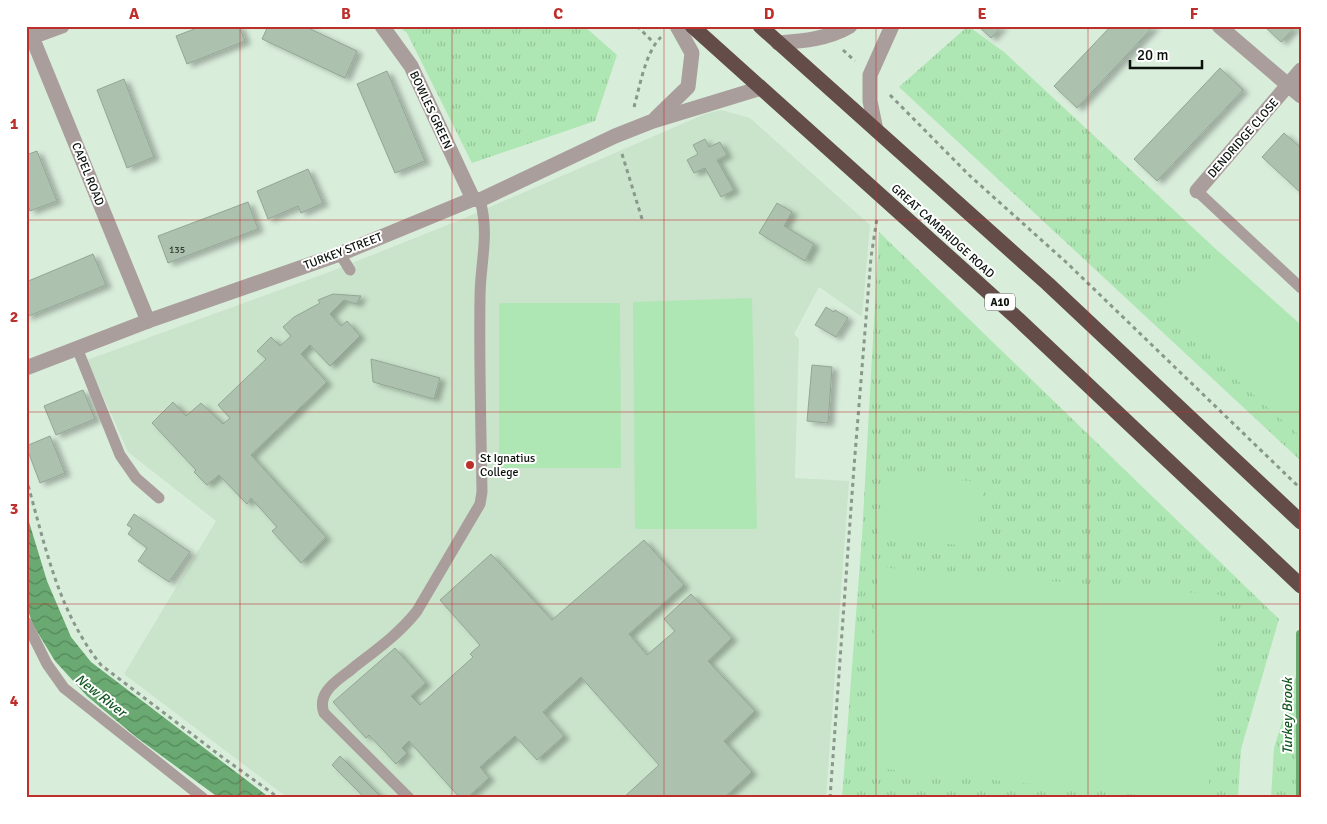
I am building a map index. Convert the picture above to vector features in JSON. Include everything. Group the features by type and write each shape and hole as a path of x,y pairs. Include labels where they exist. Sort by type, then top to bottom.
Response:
{"highway":[{"name":"GREAT CAMBRIDGE ROAD","path":"692,26 1018,318 1301,586"},
{"path":"760,26 1048,284 1301,522"}],"street":[{"path":"29,33 62,26"},
{"name":"BOWLES GREEN","path":"382,26 411,66 476,199"},
{"name":"TURKEY STREET","path":"653,121 688,87 692,54 677,26"},
{"path":"778,43 826,37 850,26"},
{"path":"876,130 870,101 870,75 892,26"},
{"path":"1219,26 1301,96"},
{"name":"CAPEL ROAD","path":"29,33 148,321"},
{"name":"DENDRIDGE CLOSE","path":"1197,191 1301,70"},
{"name":"TURKEY STREET","path":"26,368 148,321 340,254 476,199 615,136 653,121 761,88"}],"lane":[{"path":"1197,191 1301,288"},
{"path":"409,798 324,713 322,699 331,686 392,638 409,621 417,611 480,504 482,492 480,285 486,239 483,212 476,199"},
{"path":"340,254 350,270"},
{"path":"77,348 120,455 136,478 159,498"},
{"path":"26,622 47,664 64,688 204,798"}],"path":[{"path":"637,26 654,43"},
{"path":"643,222 615,136 633,110 654,43 662,35 657,31"},
{"path":"846,46 858,57"},
{"path":"842,50 861,66"},
{"path":"891,96 969,175 1067,263 1301,489"},
{"path":"830,798 869,276 880,194"},
{"path":"26,478 60,594 87,646 101,665 279,798"}],"shaded area":[{"name":"St Ignatius College","path":"721,110 750,118 870,225 862,317 819,287 794,334 799,339 795,478 849,481 826,798 288,798 124,674 216,521 128,452 87,360 332,271 460,220 705,114"}],"green space":[{"path":"398,26 584,26 617,55 595,121 472,163 407,33"},
{"path":"968,26 1004,52 1219,252 1301,325 1301,461 899,87"},
{"path":"879,232 1279,619 1241,749 1238,798 842,798 862,536"},
{"path":"1219,252 1301,325 1301,437 1163,314"},
{"path":"752,298 757,529 635,529 633,302"},
{"path":"499,303 620,303 621,468 499,468"},
{"path":"883,475 984,482 975,546 878,539"},
{"path":"878,567 1221,595 1208,798 1169,798 865,767"},
{"path":"1301,660 1301,798 1271,798 1274,748"}],"water":[{"name":"New River","path":"26,512 47,581 71,637 91,662 270,798 219,798 136,737 87,696 55,661 33,625 26,605"}],"building":[{"path":"202,26 239,26 245,41 187,64 176,36"},
{"path":"268,26 304,26 357,51 345,78 262,39"},
{"path":"978,26 1002,26 991,38"},
{"path":"1111,26 1154,26 1077,108 1054,86"},
{"path":"1264,26 1296,26 1281,42"},
{"path":"1220,68 1243,90 1157,181 1134,159"},
{"path":"387,71 425,161 395,173 357,84"},
{"path":"124,79 154,157 127,168 97,90"},
{"path":"1284,133 1301,148 1301,193 1262,157"},
{"path":"705,139 709,147 720,142 727,155 717,160 734,190 721,197 705,168 694,173 687,160 698,154 693,145"},
{"path":"37,151 57,201 30,211 26,200 26,155"},
{"path":"308,169 323,203 301,213 298,206 268,219 257,191"},
{"path":"248,202 258,229 168,263 158,236"},
{"path":"777,203 792,212 784,226 814,244 805,261 759,233"},
{"path":"93,254 106,285 26,317 26,282"},
{"path":"333,294 361,296 356,304 344,300 330,314 341,326 347,321 360,336 330,366 310,345 301,354 327,382 251,455 326,537 301,563 272,531 277,527 251,498 247,504 219,475 207,485 194,472 196,470 152,423 173,402 186,416 201,403 223,424 230,418 218,405 266,359 257,351 271,337 280,346 291,336 283,327 294,317 320,303 318,300"},
{"path":"826,307 848,318 836,337 815,325"},
{"path":"371,359 440,378 434,399 373,382"},
{"path":"812,365 832,367 828,423 807,421"},
{"path":"83,390 95,419 56,435 44,406"},
{"path":"50,436 65,473 40,483 26,446"},
{"path":"134,514 190,552 169,582 138,561 147,548 128,534 132,528 127,525"},
{"path":"644,540 684,585 629,634 647,655 675,631 664,619 691,594 732,638 708,661 755,711 724,741 752,772 724,798 623,798 659,765 581,677 543,712 564,736 537,760 515,736 480,767 489,778 467,798 460,798 409,741 402,748 407,753 396,764 369,735 366,738 333,702 395,648 426,683 411,696 420,705 473,657 470,654 480,645 440,600 491,554 552,620"},
{"path":"340,756 382,798 365,798 332,765"}],"waterway":[{"name":"Turkey Brook","path":"1300,634 1300,798"}],"place":[{"name":"St Ignatius College","path":"470,465"}]}
